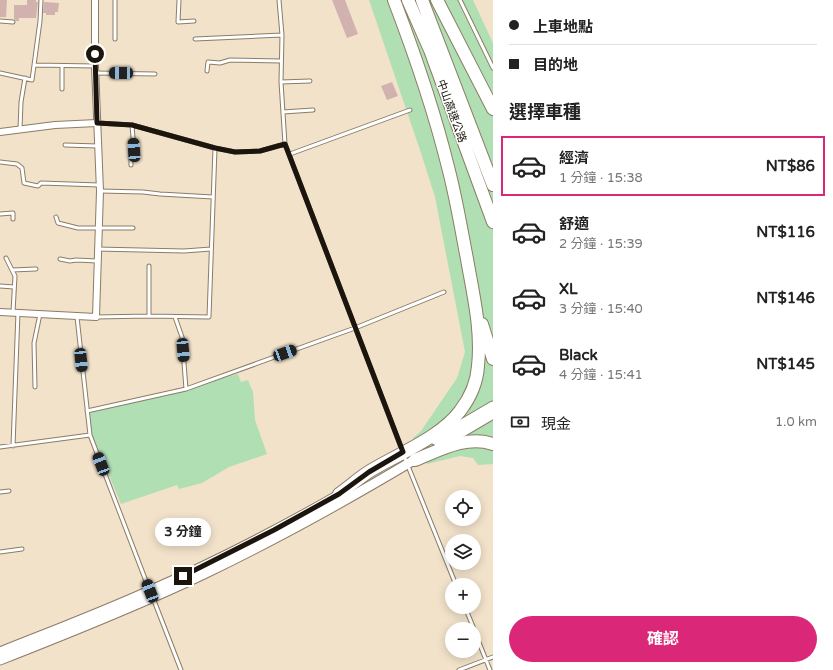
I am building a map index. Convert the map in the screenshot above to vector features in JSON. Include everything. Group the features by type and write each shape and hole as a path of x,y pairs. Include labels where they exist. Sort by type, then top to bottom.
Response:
{"highway":[{"path":"394,0 420,69 449,168 475,300 493,359"},
{"name":"中山高速公路","path":"408,0 430,50 493,222"},
{"name":"中山高速公路","path":"422,0 493,185"},
{"path":"437,0 493,109"},
{"path":"407,458 430,437 451,421 470,397 476,382 478,368 479,348 475,300"},
{"path":"339,494 369,472 407,458 463,442 485,441 493,444"}],"main road":[{"path":"0,652 204,574 276,537 493,406"},
{"path":"407,458 493,414"},
{"path":"0,660 152,594 339,494"}],"street":[{"path":"0,312 96,317 99,188 95,70 95,0"},
{"path":"0,132 55,125 97,123"}],"lane":[{"path":"0,72 32,80 40,21 41,0"},
{"path":"115,0 115,39"},
{"path":"179,0 178,22 194,21"},
{"path":"280,0 282,35 281,82 285,144 355,328 453,578"},
{"path":"460,0 493,68"},
{"path":"0,21 13,22"},
{"path":"195,39 282,35"},
{"path":"207,71 208,62 220,63 230,60 281,61"},
{"path":"35,65 155,74"},
{"path":"62,66 62,89"},
{"path":"20,129 25,78"},
{"path":"281,82 310,81"},
{"path":"283,112 313,110"},
{"path":"290,154 410,110"},
{"path":"97,123 132,125 215,148 235,152 260,151 285,144"},
{"path":"131,165 131,152 134,150 132,125"},
{"path":"65,145 98,146"},
{"path":"96,317 209,317 215,148"},
{"path":"0,162 17,164 22,168 24,183 38,186 41,183 160,194 213,197"},
{"path":"0,214 13,213 13,219"},
{"path":"56,217 58,223 78,228 133,228"},
{"path":"98,249 184,251 211,248"},
{"path":"6,258 15,276 13,446"},
{"path":"60,259 70,262 76,260 97,262"},
{"path":"149,266 149,316"},
{"path":"12,270 36,269"},
{"path":"0,286 14,287"},
{"path":"87,411 186,389 355,328 444,292"},
{"path":"35,387 34,343 40,314"},
{"path":"77,317 90,436 181,670"},
{"path":"175,317 182,337 186,389"},
{"path":"0,447 90,436"},
{"path":"0,492 9,491"},
{"path":"0,552 22,549"},
{"path":"481,648 490,670"},
{"path":"459,670 493,657"}],"green space":[{"path":"369,0 473,0 493,43 493,464 478,465 473,458 460,456 427,464 413,438 421,431 457,378 465,352 435,197"},
{"path":"238,374 241,382 248,380 253,392 255,420 267,454 229,467 202,483 179,489 177,485 121,504 92,435 89,413"}],"building":[{"path":"0,0 7,0 6,17 0,17"},
{"path":"27,0 36,0 36,2 38,2 36,18 19,18 19,21 16,21 14,19 14,5 27,5"},
{"path":"332,0 345,0 358,34 347,38"},
{"path":"44,2 59,3 58,12 55,12 55,15 46,15 46,13 43,13"},
{"path":"392,82 398,96 387,100 381,86"}],"route":[{"path":"95,54 97,123 132,125 215,148 235,152 260,151 285,144 403,452 369,472 339,494 274,530 183,576"}]}
